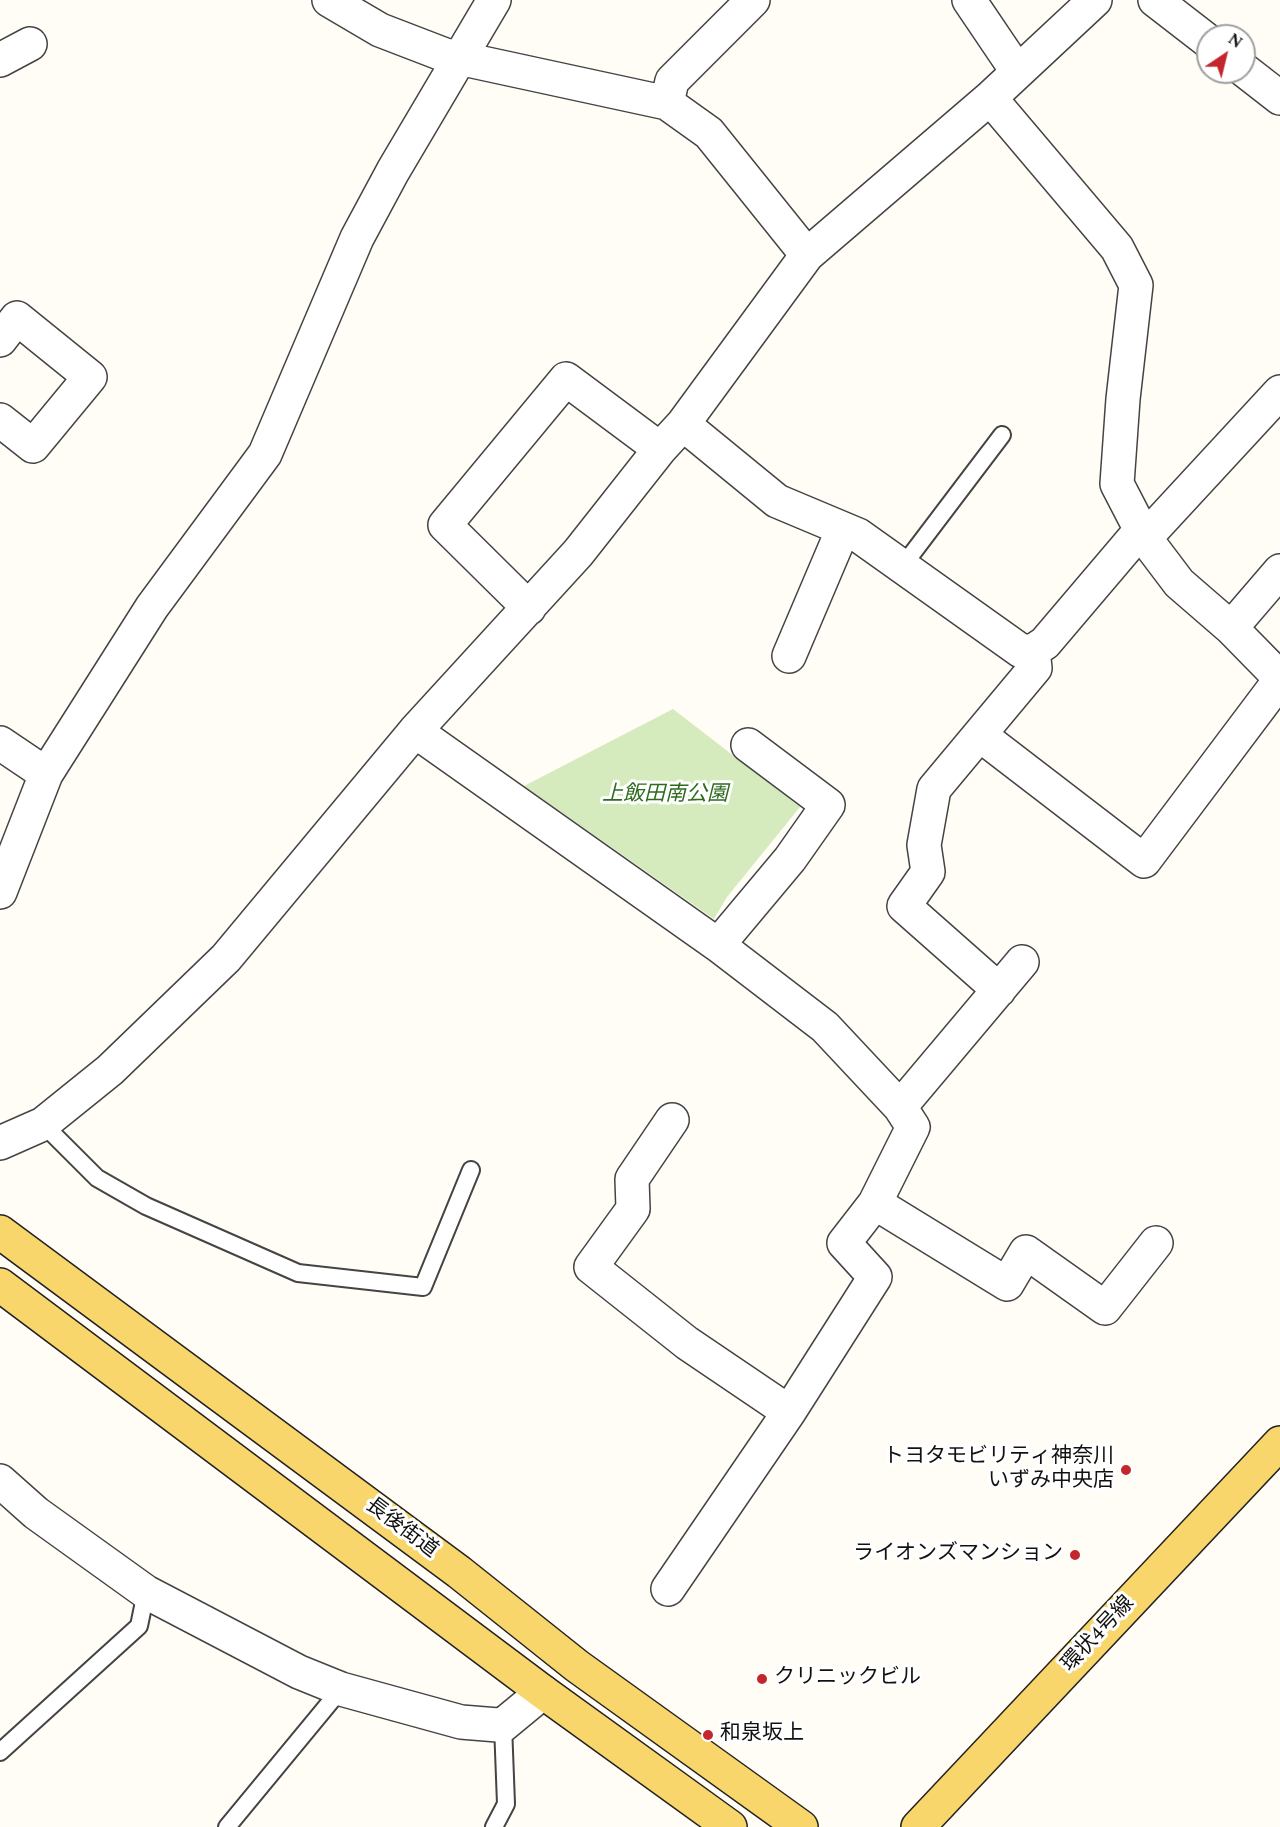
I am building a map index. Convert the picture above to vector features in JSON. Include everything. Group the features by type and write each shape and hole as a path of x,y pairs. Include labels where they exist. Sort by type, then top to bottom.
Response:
{"main road":[{"name":"長後街道","path":"0,1232 459,1572 577,1666 801,1827"},
{"path":"0,1285 543,1692 730,1827"},
{"name":"環状4号線","path":"918,1827 1280,1443"}],"street":[{"path":"329,0 380,30 460,58 667,103 709,133 807,255"},
{"path":"0,892 46,774 152,607 265,454 357,238 393,171 494,0"},
{"path":"667,103 672,81 753,0"},
{"path":"969,0 1017,71"},
{"path":"0,1143 43,1124 110,1070 226,958 415,731 578,553 660,449 683,424 807,255 990,98 1095,0"},
{"path":"1155,0 1196,32"},
{"path":"0,60 30,44"},
{"path":"1256,79 1280,98"},
{"path":"980,735 1144,861 1280,679 1231,628 1179,583 1143,534 1117,484 1124,387 1136,285 1118,248 990,98"},
{"path":"0,340 17,318 90,377 33,446 0,420"},
{"path":"529,608 446,525 483,479 566,379 660,449"},
{"path":"683,424 777,501 858,535 1021,651 1033,651 1045,643 1143,534 1280,392"},
{"path":"789,657 843,528"},
{"path":"1231,628 1280,571"},
{"path":"999,990 904,906 928,872 924,845 934,789 1035,668 1033,651"},
{"path":"415,731 718,945 825,1028 900,1107 913,1126 875,1203 844,1243 875,1277 789,1412 668,1588"},
{"path":"0,742 46,774"},
{"path":"718,945 790,859 828,805 748,745"},
{"path":"900,1107 1022,962"},
{"path":"672,1120 632,1179 633,1209 591,1267 687,1343 789,1412"},
{"path":"875,1203 1007,1284 1026,1252 1105,1308 1155,1243"},
{"path":"0,1481 36,1513 146,1592 299,1672 341,1689 461,1722 503,1725 543,1692"}],"lane":[{"path":"902,567 1002,435"},
{"path":"43,1124 97,1178 146,1206 298,1273 423,1287 471,1170"},
{"path":"0,1752 139,1626 146,1592"},
{"path":"227,1827 341,1689"},
{"path":"494,1827 506,1804 503,1725"}],"green space":[{"name":"上飯田南公園","path":"673,709 800,807 727,897 714,919 524,786"}],"place":[{"name":"トヨタモビリティ神奈川 いずみ中央店","path":"1126,1470"},
{"name":"ライオンズマンション","path":"1075,1555"},
{"name":"クリニックビル","path":"762,1679"},
{"name":"和泉坂上","path":"708,1735"}]}
